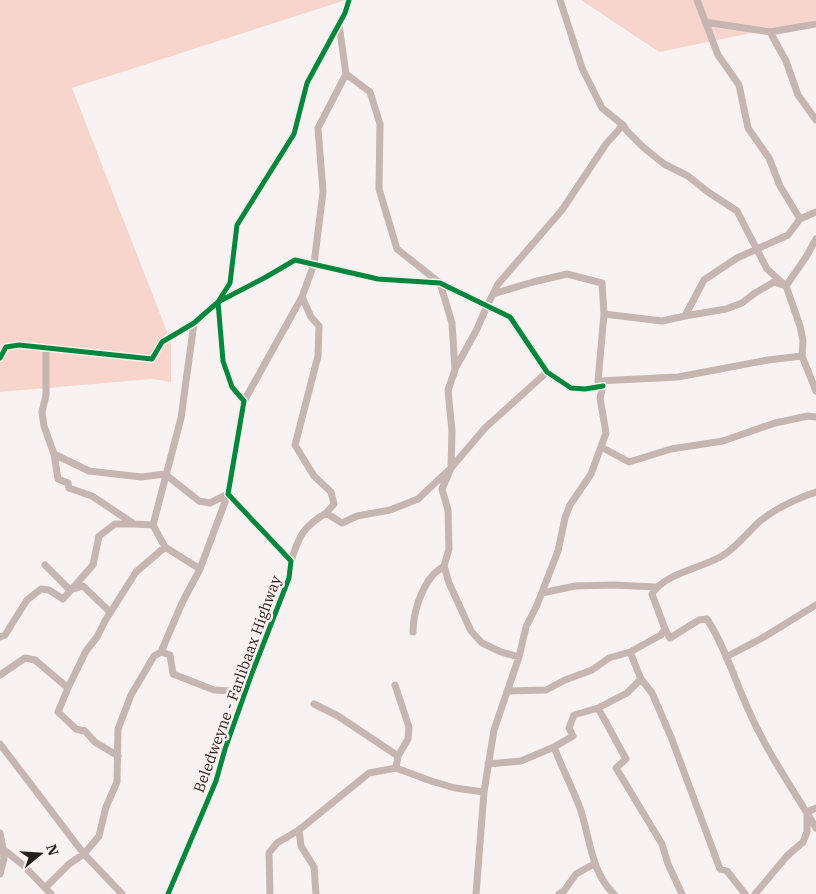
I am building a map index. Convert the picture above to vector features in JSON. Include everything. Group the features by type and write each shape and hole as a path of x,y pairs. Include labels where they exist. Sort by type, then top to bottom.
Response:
{"street":[{"path":"244,400 232,386 223,361 218,302 230,283 237,224 294,134 307,83 339,25 349,0"},
{"path":"560,0 582,68 602,108 624,125 627,132 664,164 688,176 737,211 767,269 786,286 802,334 802,356 816,391"},
{"path":"697,0 718,55 739,85 748,128 769,158 780,186 800,219"},
{"path":"705,22 770,32 816,24"},
{"path":"46,887 69,864 84,854 99,836 106,807 117,782 118,729 131,695 154,656 161,652 182,603 200,569 228,494 244,400 302,297 314,264 323,192 318,128 346,74 339,25"},
{"path":"770,32 786,61 798,95 816,120"},
{"path":"346,74 370,92 380,124 380,189 398,249 440,283 510,317 547,372 571,388 585,390 601,383 678,377 768,360 802,356"},
{"path":"519,657 501,652 482,643 471,631 449,583 444,566 448,549 448,510 442,490 451,468 452,431 448,390 455,370 498,284 562,210 606,144 624,125"},
{"path":"685,316 704,280 736,258 788,235 800,219 816,212"},
{"path":"786,286 816,239"},
{"path":"0,358 6,347 18,345 152,359 162,342 194,323 218,302 266,278 295,260 378,280 440,283"},
{"path":"476,894 484,792 494,730 519,657 526,627 542,593 558,551 570,505 590,474 606,433 600,398 604,314 602,283 567,274 493,294"},
{"path":"604,314 662,321 726,309 742,303 774,282 786,286"},
{"path":"440,283 452,323 455,370"},
{"path":"291,561 299,537 314,520 326,513 334,504 331,492 314,476 295,445 318,356 319,326 311,317 302,297"},
{"path":"194,323 181,418 152,525 165,547 200,569"},
{"path":"46,348 46,394 42,412 44,426 54,454 58,479 68,483 69,488 92,496 134,524"},
{"path":"326,513 342,523 357,516 390,510 418,499 451,468 485,428 547,372"},
{"path":"601,447 629,462 671,449 723,441 775,423 808,416 816,418"},
{"path":"54,454 89,471 141,477 165,474 199,501 210,503 228,494"},
{"path":"816,492 794,499 760,521 723,556 672,578 656,587 652,594 670,638 699,620 707,619 752,717 816,828"},
{"name":"Beledweyne - Farlibaax Highway","path":"168,894 216,780 245,692 289,578 291,561 228,494"},
{"path":"0,638 5,635 27,600 41,589 49,590 63,599 93,565 99,536 115,524 152,525"},
{"path":"118,756 95,742 85,731 76,729 58,712 86,650 97,637 110,612 136,572 165,547"},
{"path":"45,565 70,590"},
{"path":"413,632 413,619 421,596 431,577 444,566"},
{"path":"70,590 83,586 110,612"},
{"path":"542,593 575,586 656,587"},
{"path":"726,657 764,637 816,605"},
{"path":"507,691 546,690 564,680 592,670 609,658 630,652 661,635 665,629"},
{"path":"161,652 170,655 173,674 214,690 245,692"},
{"path":"630,652 641,679 652,693 671,737 720,869 727,871 744,894"},
{"path":"0,674 25,658 35,660 68,688"},
{"path":"488,764 521,761 554,747 572,736 569,728 574,715 598,708 627,694 641,679"},
{"path":"395,685 409,727 408,739 398,756 396,768"},
{"path":"314,704 338,716 398,756"},
{"path":"598,708 626,758 616,768 662,844 668,864 682,894"},
{"path":"0,744 84,854 122,894"},
{"path":"554,747 585,823 594,864 608,891 614,894"},
{"path":"270,894 269,853 277,843 299,830 369,773 396,768 455,788 484,792"},
{"path":"807,812 816,808"},
{"path":"755,894 787,856 803,842 807,832 807,812"},
{"path":"299,830 301,846 314,867 316,894"},
{"path":"0,833 4,859 0,874"},
{"path":"3,849 23,865 51,894"},
{"path":"559,894 564,891 576,874 594,864"}],"shaded area":[{"path":"0,0 346,0 72,88 171,342 171,382 152,379 0,392"},
{"path":"581,0 816,0 816,20 659,52"}],"cycle path":[{"path":"168,894 216,781 225,749 252,673 289,578 291,561 228,494 244,401 232,387 223,361 218,302 230,283 237,225 294,134 307,83 345,13 349,0"},
{"path":"0,358 6,347 19,345 152,359 162,342 194,323 218,302 295,260 378,279 440,283 510,317 547,372 571,388 585,389 603,386"}]}
